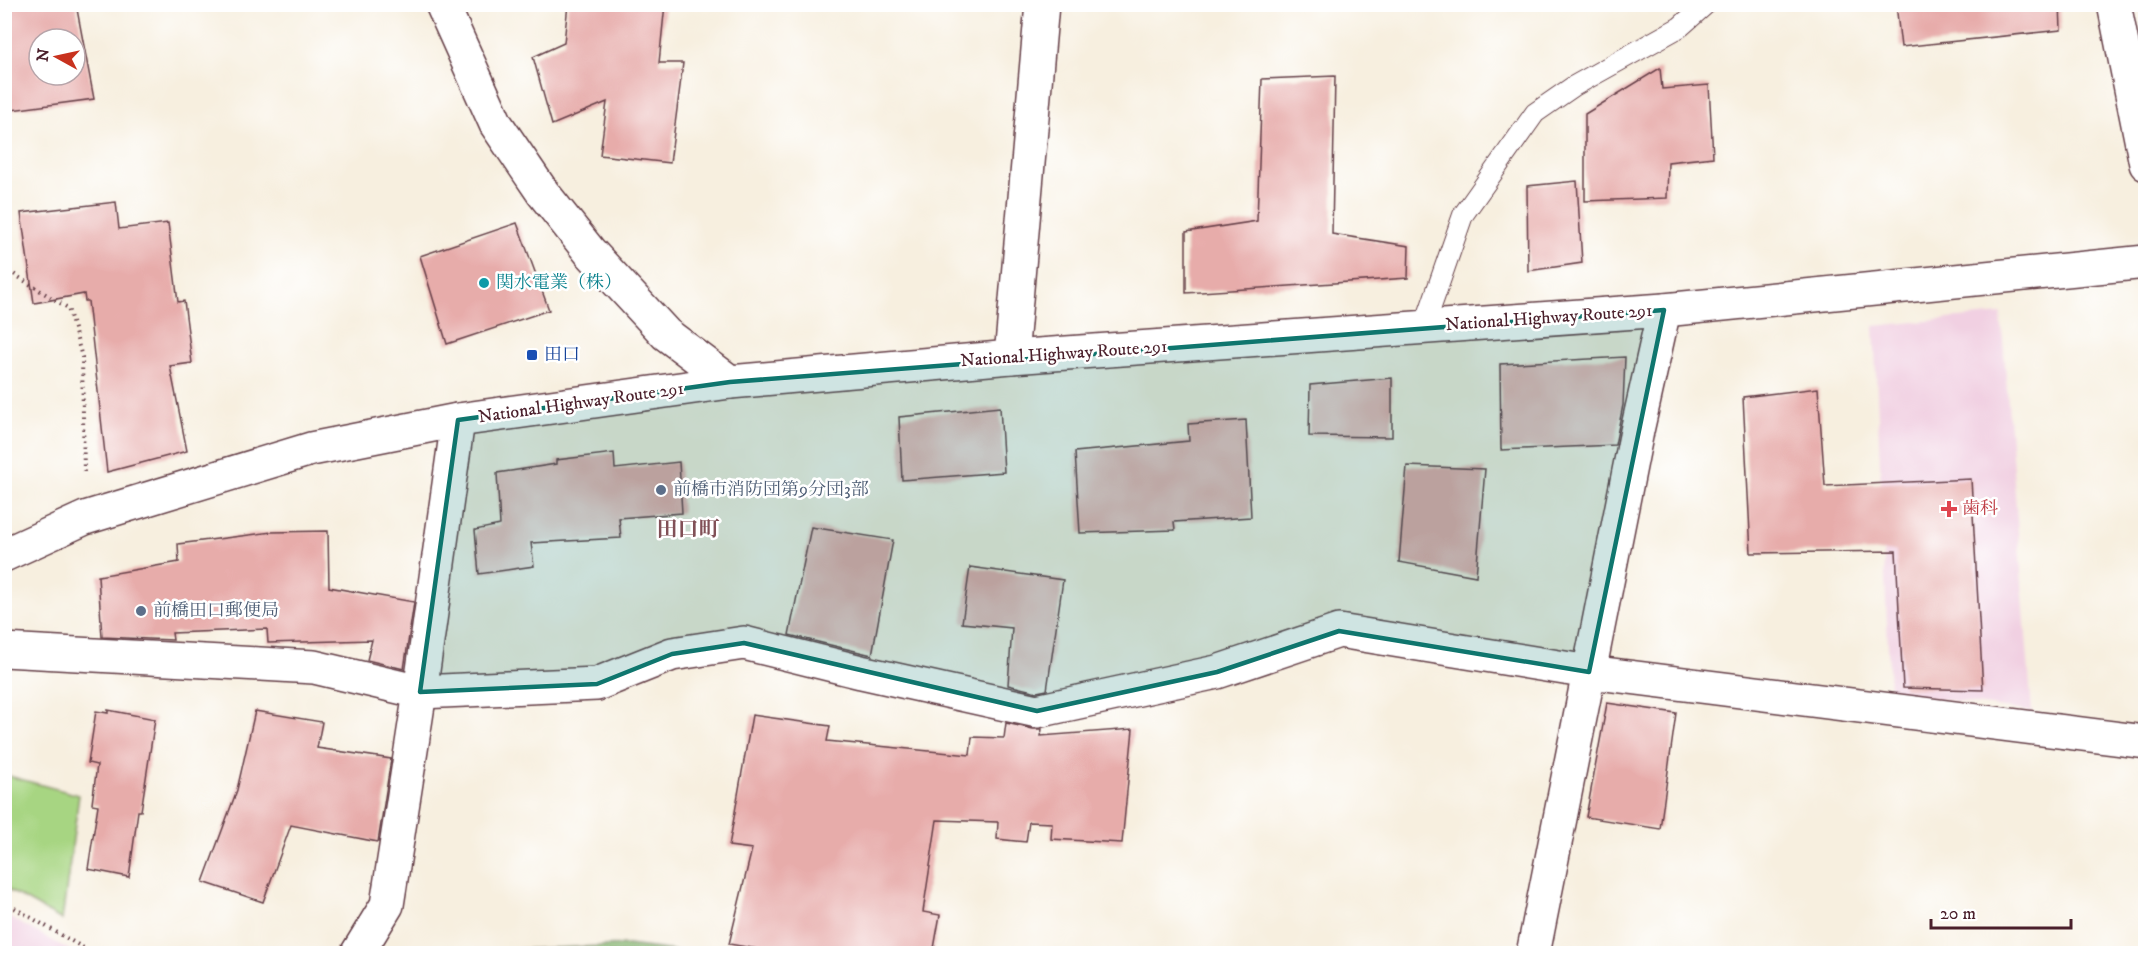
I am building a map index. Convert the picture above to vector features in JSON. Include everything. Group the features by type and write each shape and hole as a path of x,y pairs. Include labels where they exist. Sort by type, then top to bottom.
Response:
{"main road":[{"path":"442,4 496,124 543,193 590,252 666,334 730,382"},
{"path":"1011,357 1042,4"},
{"path":"2114,4 2145,164"},
{"name":"National Highway Route 291","path":"4,555 85,518 311,449 458,420 730,382 1011,357 1664,310 2145,262"},
{"path":"1533,954 1637,431 1664,310"},
{"path":"357,954 387,905 458,420"},
{"path":"4,650 315,667 420,692 597,684 672,654 744,643 872,675 1037,711 1217,672 1339,631 1589,672 2145,742"}],"lane":[{"path":"1424,327 1463,215 1535,113 1574,86 1680,27 1706,4"}],"path":[{"path":"4,268 68,308 82,357 85,518"},
{"path":"4,902 94,954"}],"highlighted area":[{"path":"1664,310 1589,672 1339,631 1217,672 1037,711 744,643 672,654 597,684 420,692 458,420 730,382"}],"shaded area":[{"name":"歯科","path":"2001,314 2032,712 1890,692 1874,326"},
{"path":"5,915 75,953 5,953"}],"green space":[{"path":"5,775 79,795 62,920 5,888"},
{"path":"628,945 691,953 432,953"}],"building":[{"path":"4,4 76,4 80,27 27,27 27,87 87,87 87,62 94,99 4,111"},
{"path":"568,4 665,4 659,63 683,63 670,163 600,155 607,102 552,125 533,57 564,43"},
{"path":"1896,4 2060,4 2061,30 1901,47"},
{"path":"1660,68 1662,89 1709,85 1713,157 1668,162 1667,198 1585,201 1585,114"},
{"path":"1335,76 1332,234 1409,246 1408,278 1186,293 1186,232 1257,221 1262,79"},
{"path":"1577,181 1582,263 1528,271 1527,186"},
{"path":"116,202 119,229 168,223 178,302 184,301 192,363 170,366 187,451 107,472 88,301 85,301 84,294 34,303 21,213"},
{"name":"関水電業（株）","path":"517,223 549,310 447,344 420,256"},
{"path":"1625,357 1623,405 1615,445 1501,450 1500,364"},
{"path":"1392,378 1392,437 1309,436 1310,385"},
{"path":"1818,388 1825,486 1971,479 1983,690 1903,688 1896,551 1751,553 1743,397"},
{"path":"1000,407 1004,472 902,480 899,417"},
{"path":"1246,420 1251,517 1174,522 1175,530 1080,533 1075,452 1189,441 1188,424"},
{"path":"614,453 615,469 679,462 682,513 619,518 621,538 531,543 534,566 479,574 475,530 500,525 497,473 556,464 556,460"},
{"path":"1407,466 1485,469 1476,576 1399,562"},
{"path":"811,527 893,540 872,655 789,635"},
{"path":"328,531 329,587 414,602 404,669 367,660 372,640 268,643 267,629 172,633 173,640 102,637 98,576 179,562 178,544 272,532"},
{"path":"970,567 1063,580 1047,690 1037,692 1008,685 1012,628 962,623"},
{"path":"1607,703 1676,713 1660,829 1586,817"},
{"path":"108,710 155,719 141,811 138,811 129,877 88,869 98,805 92,804 97,765 88,763 96,711 108,713"},
{"path":"255,711 322,722 317,748 391,759 378,842 291,825 263,902 203,882 237,790"},
{"path":"752,715 830,726 827,741 970,755 972,737 1004,738 1006,723 1042,729 1041,736 1133,729 1122,843 1051,839 1052,823 1029,822 1026,842 997,839 998,822 937,820 923,912 940,915 933,954 787,954 729,944 752,849 729,846"}],"place":[{"name":"関水電業（株）","path":"484,283"},
{"name":"田口","path":"532,355"},
{"name":"前橋市消防団第9分団3部","path":"661,490"},
{"name":"歯科","path":"1949,509"},
{"name":"前橋田口郵便局","path":"141,611"}],"district":[{"name":"田口町","path":"688,530"}]}
